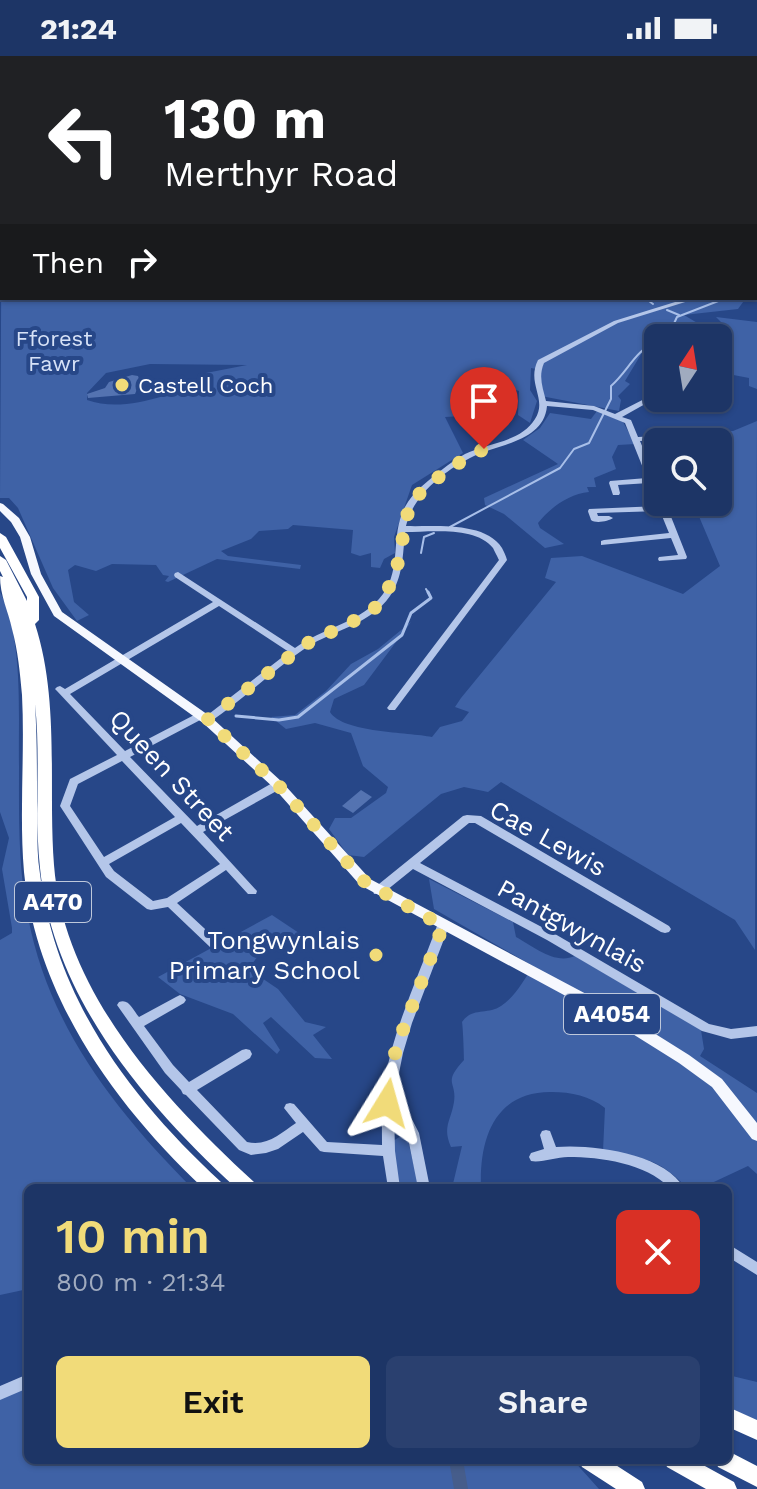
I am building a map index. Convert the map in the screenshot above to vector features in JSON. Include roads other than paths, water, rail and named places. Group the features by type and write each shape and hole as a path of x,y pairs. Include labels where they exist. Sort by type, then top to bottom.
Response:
{"highway":[{"path":"0,537 33,597 33,635"},
{"name":"A470","path":"0,560 17,589 33,635 41,703 47,868 50,890 73,961 100,1016 133,1069 191,1137 244,1184"},
{"name":"A470","path":"0,580 13,606 26,660 32,874 50,949 78,1021 114,1077 154,1128 211,1184"},
{"path":"732,1419 757,1430"},
{"path":"595,1464 624,1489"},
{"path":"595,1464 635,1489"},
{"path":"681,1464 727,1489"},
{"path":"732,1464 757,1477"}],"main road":[{"name":"A4054","path":"0,506 15,520 25,537 36,574 58,614 204,718 278,785 347,865 378,891 617,1017 684,1059 717,1083 757,1134"}],"street":[{"path":"226,865 164,904 151,906 103,863 65,806 70,787 124,755 204,718 295,652 368,614 386,597 395,577 407,508 414,497 466,457 516,439 541,417 544,403 535,383 537,368 548,357 616,322 688,300"},
{"path":"617,416 644,402"},
{"path":"544,403 604,411 628,422 644,458"},
{"path":"637,439 644,439"},
{"path":"616,493 613,483 644,481"},
{"path":"609,518 595,519 592,511 644,507"},
{"path":"662,559 683,557 666,516"},
{"path":"392,708 503,560 494,543 478,534 403,529"},
{"path":"604,543 674,535"},
{"path":"178,575 295,652"},
{"path":"121,661 218,603"},
{"name":"Queen Street","path":"121,661 63,691 252,891"},
{"path":"195,832 278,785"},
{"path":"103,863 181,818"},
{"name":"Cae Lewis","path":"378,891 467,819 477,819 665,929"},
{"name":"Pantgwynlais","path":"411,863 551,937 706,1028 731,1034 757,1031"},
{"path":"164,904 214,944"},
{"path":"393,1184 386,1151 389,1086 396,1048 443,926"},
{"path":"137,1024 180,1000"},
{"path":"123,1005 187,1090 250,1150 263,1150 302,1126"},
{"path":"187,1090 246,1054"},
{"path":"389,1086 413,1133 423,1184"},
{"path":"290,1108 302,1126 324,1147 386,1151"},
{"path":"546,1135 550,1149"},
{"path":"535,1157 550,1149 651,1166 666,1174 675,1184"},
{"path":"732,1253 757,1269"},
{"path":"0,1393 24,1383"}],"waterway":[{"path":"648,300 653,304"},
{"path":"674,324 677,317 721,300"},
{"path":"667,310 679,315"},
{"path":"450,527 560,468 574,449 589,443 611,399 611,386 644,350"},
{"path":"421,553 424,537 434,533"},
{"path":"426,589 429,594"},
{"path":"236,716 279,720 298,717 402,635 411,613 431,598 429,594"},
{"path":"457,1464 461,1489"}],"place":[{"name":"Castell Coch","path":"122,385"},
{"name":"Tongwynlais Primary School","path":"376,955"}],"park label":[{"name":"Fforest Fawr","path":"54,350"}]}
